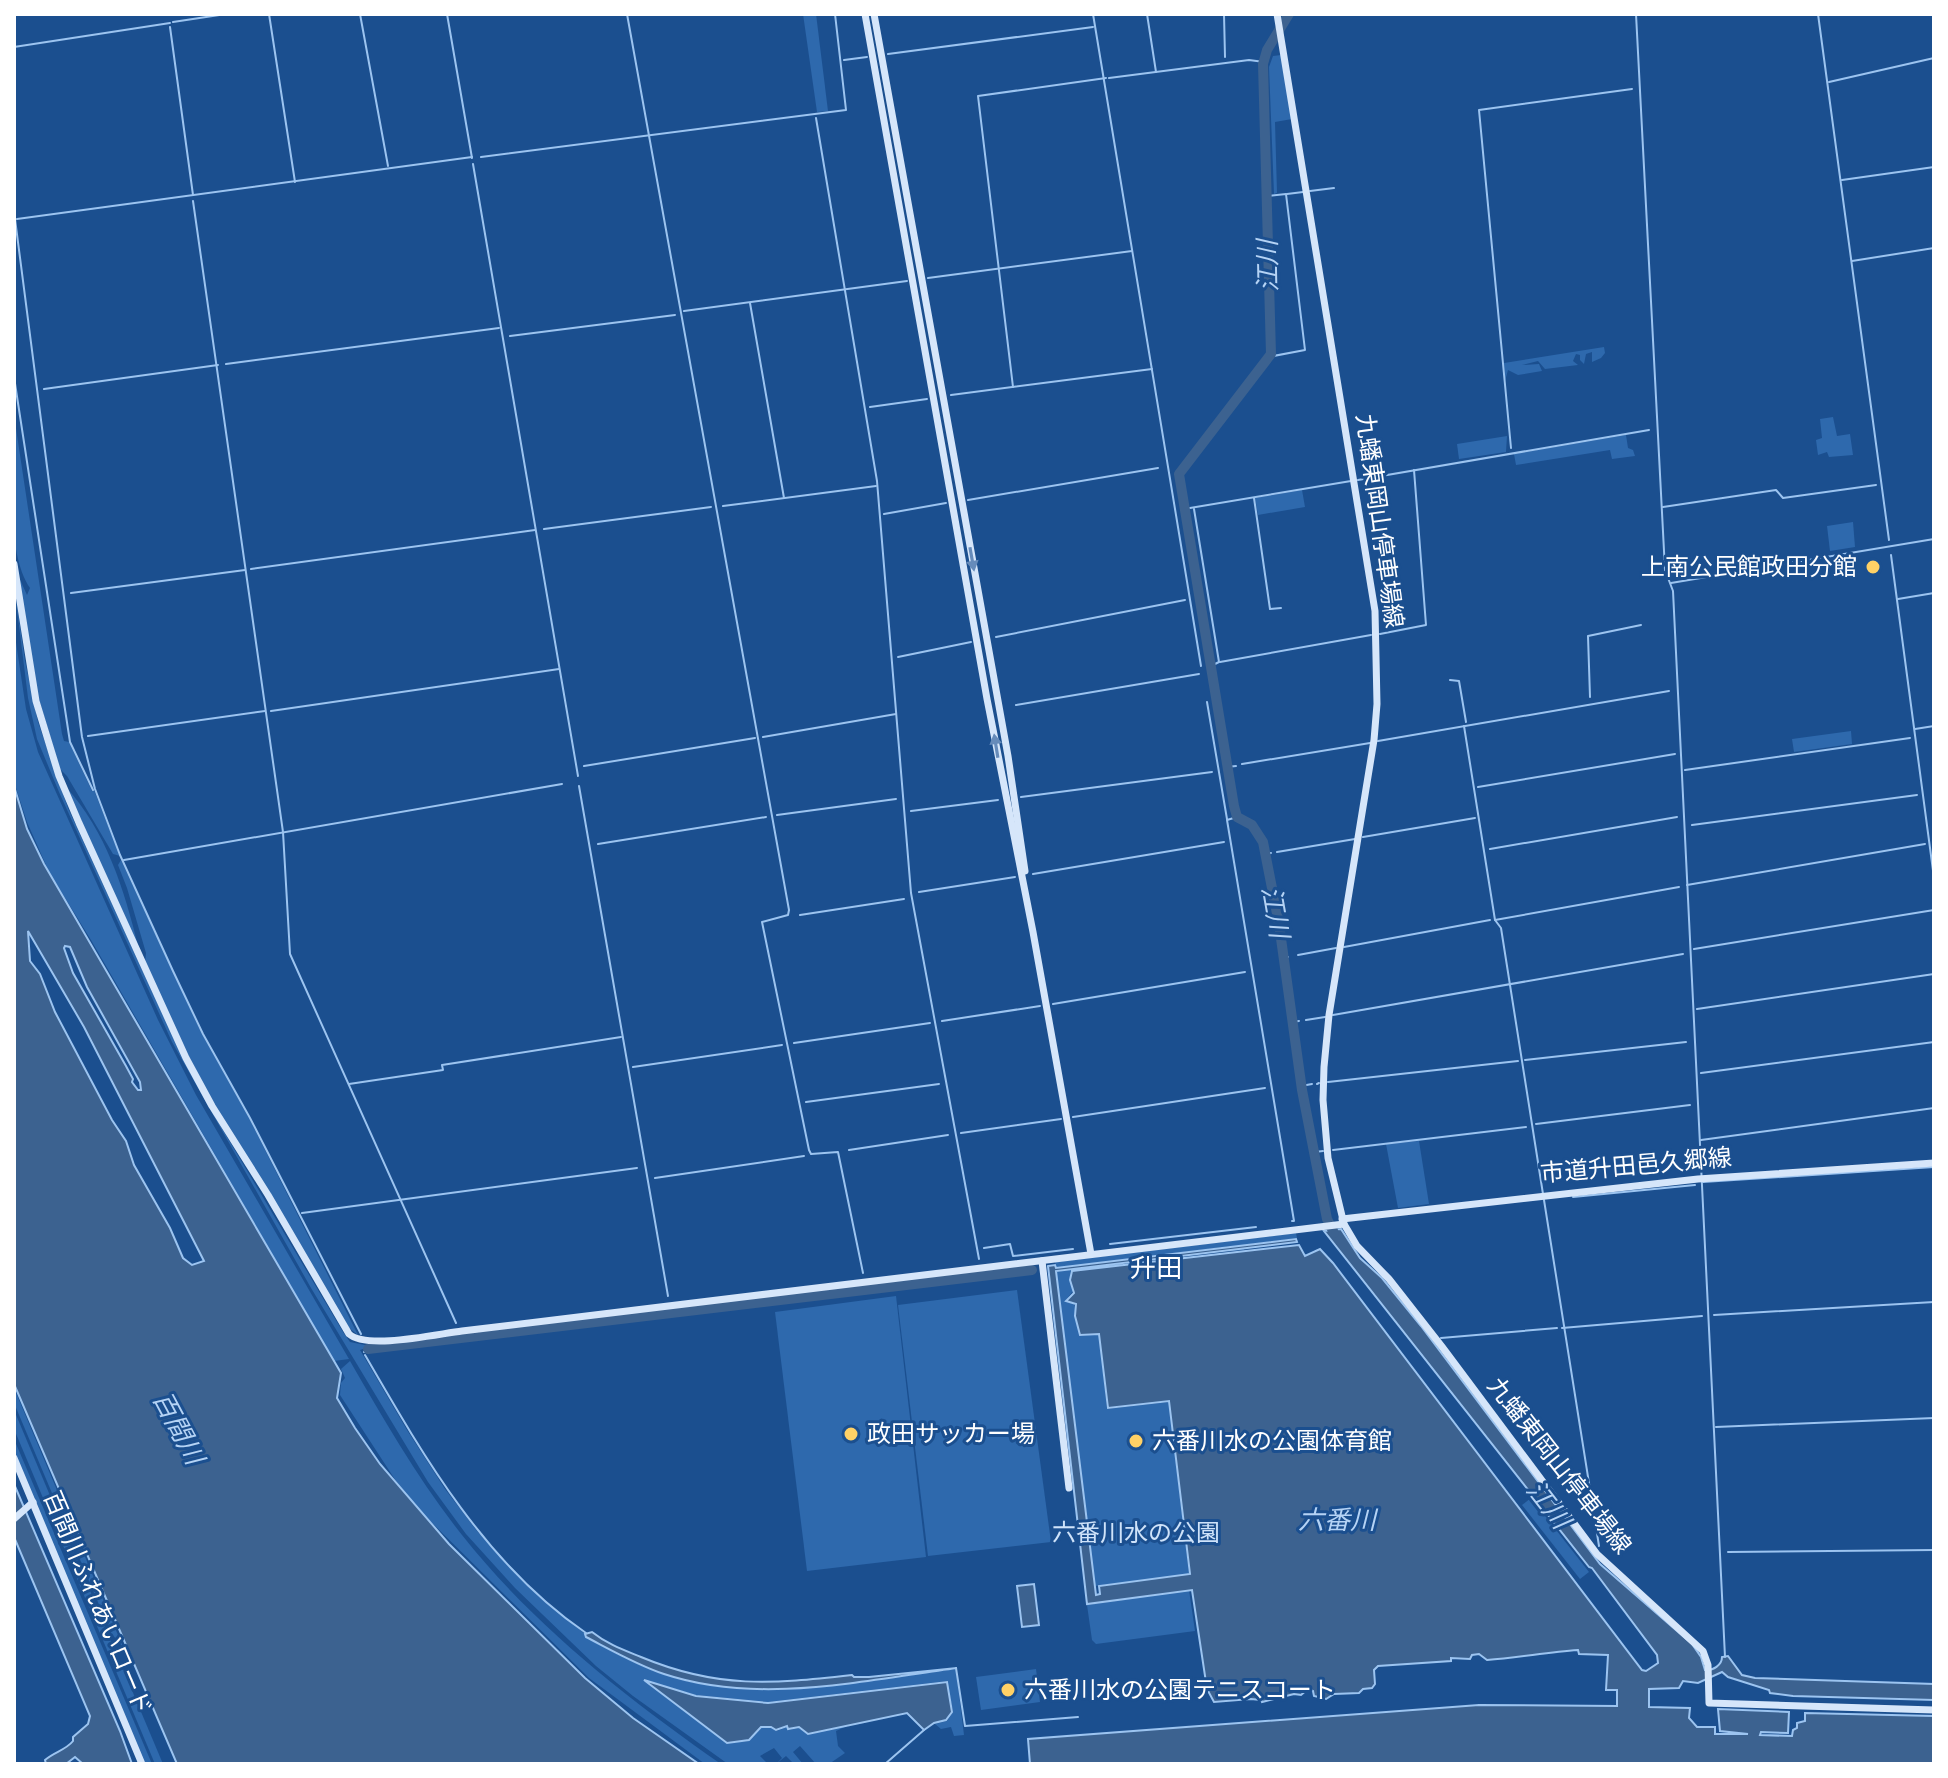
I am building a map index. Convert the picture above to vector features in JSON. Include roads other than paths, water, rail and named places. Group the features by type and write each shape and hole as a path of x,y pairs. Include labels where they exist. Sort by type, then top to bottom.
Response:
{"main road":[{"path":"865,14 987,699 1091,1254"},
{"path":"874,14 1005,743 1033,932"},
{"name":"九蟠東岡山停車場線","path":"1277,15 1369,567 1376,633 1374,740 1329,1015 1324,1067 1325,1138 1341,1223 1443,1348 1597,1554 1705,1655 1709,1703 1934,1710"},
{"path":"14,564 36,701 59,776 79,823 186,1058 352,1338 372,1341 1323,1228 1341,1223"},
{"name":"市道升田邑久郷線","path":"1341,1223 1543,1195 1702,1179 1934,1163"},
{"path":"1042,1261 1069,1488"},
{"name":"百間川ふれあいロード","path":"14,1458 29,1506 142,1764"},
{"path":"14,1519 29,1506"}],"water":[{"name":"百間川","path":"14,786 27,829 44,864 341,1373 337,1398 380,1464 449,1544 585,1678 633,1718 699,1764 177,1764 14,1384","holes":["28,931 84,1027 204,1261 192,1265 183,1258 170,1228 134,1165 126,1141 55,1012 40,974 30,961","65,946 70,947 87,987 140,1082 141,1090 132,1082 73,973"]},
{"name":"六番川","path":"1341,1229 1360,1258 1382,1278 1421,1326 1600,1564 1692,1644 1705,1670 1716,1667 1722,1657 1728,1656 1742,1675 1755,1678 1934,1684 1934,1700 1793,1696 1770,1693 1722,1672 1698,1683 1683,1681 1679,1688 1649,1689 1649,1707 1690,1708 1689,1718 1697,1727 1715,1727 1715,1734 1748,1734 1720,1731 1718,1709 1789,1712 1788,1733 1761,1732 1760,1735 1792,1736 1797,1723 1805,1721 1805,1713 1934,1716 1934,1764 1030,1764 1028,1739 1479,1705 1617,1706 1617,1690 1606,1690 1608,1655 1579,1654 1578,1650 1487,1660 1479,1654 1472,1655 1470,1659 1451,1658 1451,1661 1378,1666 1374,1670 1375,1684 1372,1688 1359,1693 1334,1694 1326,1699 1314,1696 1313,1691 1308,1689 1301,1695 1262,1702 1251,1699 1214,1702 1207,1689 1192,1590 1087,1604 1048,1266 1055,1265 1056,1268 1296,1239 1297,1242 1056,1271 1096,1595 1100,1594 1099,1586 1190,1574 1169,1401 1108,1408 1099,1334 1080,1335 1075,1316 1076,1304 1066,1301 1074,1293 1070,1280 1072,1271 1299,1245 1305,1256 1320,1249 1333,1263 1642,1670 1646,1671 1658,1663 1657,1655 1592,1568 1324,1231"},
{"path":"14,1484 132,1764 83,1764 75,1757 66,1764 46,1764 45,1760 73,1741 73,1737 88,1724 90,1716 14,1537"},
{"path":"1034,1584 1039,1625 1022,1627 1017,1586"},
{"path":"592,1632 641,1657 695,1675 721,1679 770,1682 852,1675 869,1677 957,1668 809,1688 736,1688 664,1674 586,1637 585,1634"},
{"path":"644,1680 696,1696 768,1703 947,1682 952,1712 946,1720 924,1730 907,1713 808,1734 799,1727 788,1729 787,1726 776,1730 761,1727 749,1740 727,1743"}],"waterway":[{"path":"173,22 226,14"},
{"path":"269,14 295,182"},
{"path":"360,14 388,166"},
{"path":"447,14 472,158"},
{"path":"627,14 789,910 788,915 762,922 809,1150 811,1154 838,1152 863,1273"},
{"path":"481,157 846,110 835,14"},
{"path":"1093,14 1201,666"},
{"path":"1147,14 1156,72"},
{"path":"1224,14 1225,57"},
{"name":"江川","path":"1289,14 1267,50 1263,64 1271,354 1179,474 1234,806 1237,817 1252,825 1263,842 1279,924 1302,1090 1327,1219 1334,1233"},
{"path":"1636,14 1665,570 1673,591 1725,1657"},
{"path":"1818,14 1889,540"},
{"path":"14,47 170,23"},
{"path":"170,27 193,195"},
{"path":"888,54 1093,27"},
{"path":"844,60 867,57"},
{"path":"1829,82 1934,58"},
{"path":"1109,78 1249,60 1264,62"},
{"path":"1013,387 978,96 1106,78"},
{"path":"1511,448 1479,110 1632,89"},
{"path":"816,118 877,481 911,893 979,1259"},
{"path":"17,219 472,157"},
{"path":"473,164 578,776"},
{"path":"1842,180 1934,167"},
{"path":"1310,191 1334,188"},
{"path":"1287,194 1303,192"},
{"path":"1267,196 1286,194 1305,350 1268,357"},
{"path":"193,201 283,832 290,954 456,1323"},
{"path":"15,219 82,737 95,789 120,855 203,1034 250,1118 361,1334"},
{"path":"1852,261 1934,248"},
{"path":"928,278 1132,251"},
{"path":"684,311 907,281"},
{"path":"750,303 784,498"},
{"path":"510,336 675,315"},
{"path":"226,364 499,328"},
{"path":"44,389 218,365"},
{"path":"951,395 1152,369"},
{"path":"14,377 70,742 93,790"},
{"path":"870,407 927,399"},
{"path":"1358,480 1649,430"},
{"path":"968,500 1158,468"},
{"path":"1380,634 1426,625 1414,470"},
{"path":"1184,509 1351,481"},
{"path":"1663,507 1776,490 1783,498 1876,485"},
{"path":"723,506 876,486"},
{"path":"1254,498 1270,609 1281,608"},
{"path":"884,514 946,503"},
{"path":"544,529 711,507"},
{"path":"1194,509 1219,662 1211,666"},
{"path":"251,569 535,530"},
{"path":"1671,583 1934,539"},
{"path":"1891,555 1934,878"},
{"path":"71,593 245,570"},
{"path":"1898,599 1934,593"},
{"path":"996,637 1185,600"},
{"path":"1590,697 1588,636 1641,625"},
{"path":"1220,662 1371,635"},
{"path":"898,657 971,642"},
{"path":"271,711 559,669"},
{"path":"1016,705 1199,674"},
{"path":"1450,680 1459,681 1466,722"},
{"path":"1378,741 1669,691"},
{"path":"1207,702 1227,819"},
{"path":"88,736 265,711"},
{"path":"763,737 896,714"},
{"path":"1464,726 1495,920 1501,928 1543,1194"},
{"path":"1915,729 1934,726"},
{"path":"584,766 755,738"},
{"path":"1685,770 1910,738"},
{"path":"1242,764 1370,743"},
{"path":"1478,787 1675,754"},
{"name":"江川","path":"1227,767 1236,766"},
{"path":"1021,797 1212,772"},
{"path":"124,860 562,784"},
{"path":"579,786 668,1296"},
{"path":"1692,825 1917,795"},
{"path":"777,815 896,799"},
{"path":"911,811 998,800"},
{"path":"598,844 766,817"},
{"path":"1237,817 1227,820 1292,1221"},
{"path":"1490,849 1677,817"},
{"path":"1363,837 1475,818"},
{"path":"1277,852 1355,839"},
{"path":"1033,874 1224,842"},
{"path":"1687,885 1925,844"},
{"name":"江川","path":"1265,854 1271,853"},
{"path":"919,892 1015,877"},
{"path":"1495,920 1679,887"},
{"path":"800,915 904,899"},
{"path":"1694,949 1934,910"},
{"path":"1344,947 1490,920"},
{"path":"1298,955 1336,948"},
{"path":"1333,1015 1683,954"},
{"name":"江川","path":"1283,958 1288,957"},
{"path":"1053,1004 1245,972"},
{"path":"1697,1009 1934,974"},
{"path":"942,1021 1040,1006"},
{"path":"1306,1020 1325,1017"},
{"name":"江川","path":"1292,1022 1299,1021"},
{"path":"794,1043 930,1023"},
{"path":"349,1084 443,1070 442,1065 621,1037"},
{"path":"1525,1060 1686,1042"},
{"path":"1701,1073 1934,1042"},
{"path":"633,1067 782,1045"},
{"path":"1328,1082 1518,1061"},
{"path":"806,1102 939,1084"},
{"path":"1301,1086 1312,1084"},
{"path":"1073,1117 1265,1088"},
{"path":"1536,1124 1690,1105"},
{"path":"1701,1140 1934,1108"},
{"path":"961,1133 1061,1119"},
{"path":"1333,1150 1526,1127"},
{"path":"849,1150 948,1135"},
{"path":"1315,1152 1323,1151"},
{"path":"655,1178 804,1156"},
{"path":"1703,1182 1934,1167"},
{"path":"302,1213 637,1168"},
{"path":"1573,1197 1695,1185"},
{"path":"1544,1200 1599,1546"},
{"path":"1110,1244 1256,1227"},
{"path":"984,1248 1010,1244 1013,1256 1073,1249"},
{"path":"368,1349 1032,1270"},
{"path":"1714,1315 1934,1302"},
{"path":"1562,1328 1702,1316"},
{"path":"1441,1338 1557,1328"},
{"path":"364,1352 368,1348"},
{"path":"365,1355 410,1432 460,1507 518,1575 550,1606 586,1633"},
{"path":"1716,1427 1934,1418"},
{"path":"1728,1552 1934,1550"},
{"path":"956,1668 965,1726 1078,1717"},
{"path":"885,1764 924,1730"}],"place":[{"name":"上南公民館政田分館","path":"1873,567"},
{"name":"政田サッカー場","path":"851,1434"},
{"name":"六番川水の公園体育館","path":"1136,1441"},
{"name":"六番川水の公園テニスコート","path":"1008,1690"}],"district":[{"name":"升田","path":"1156,1268"}],"park label":[{"name":"六番川水の公園","path":"1136,1533"}]}
